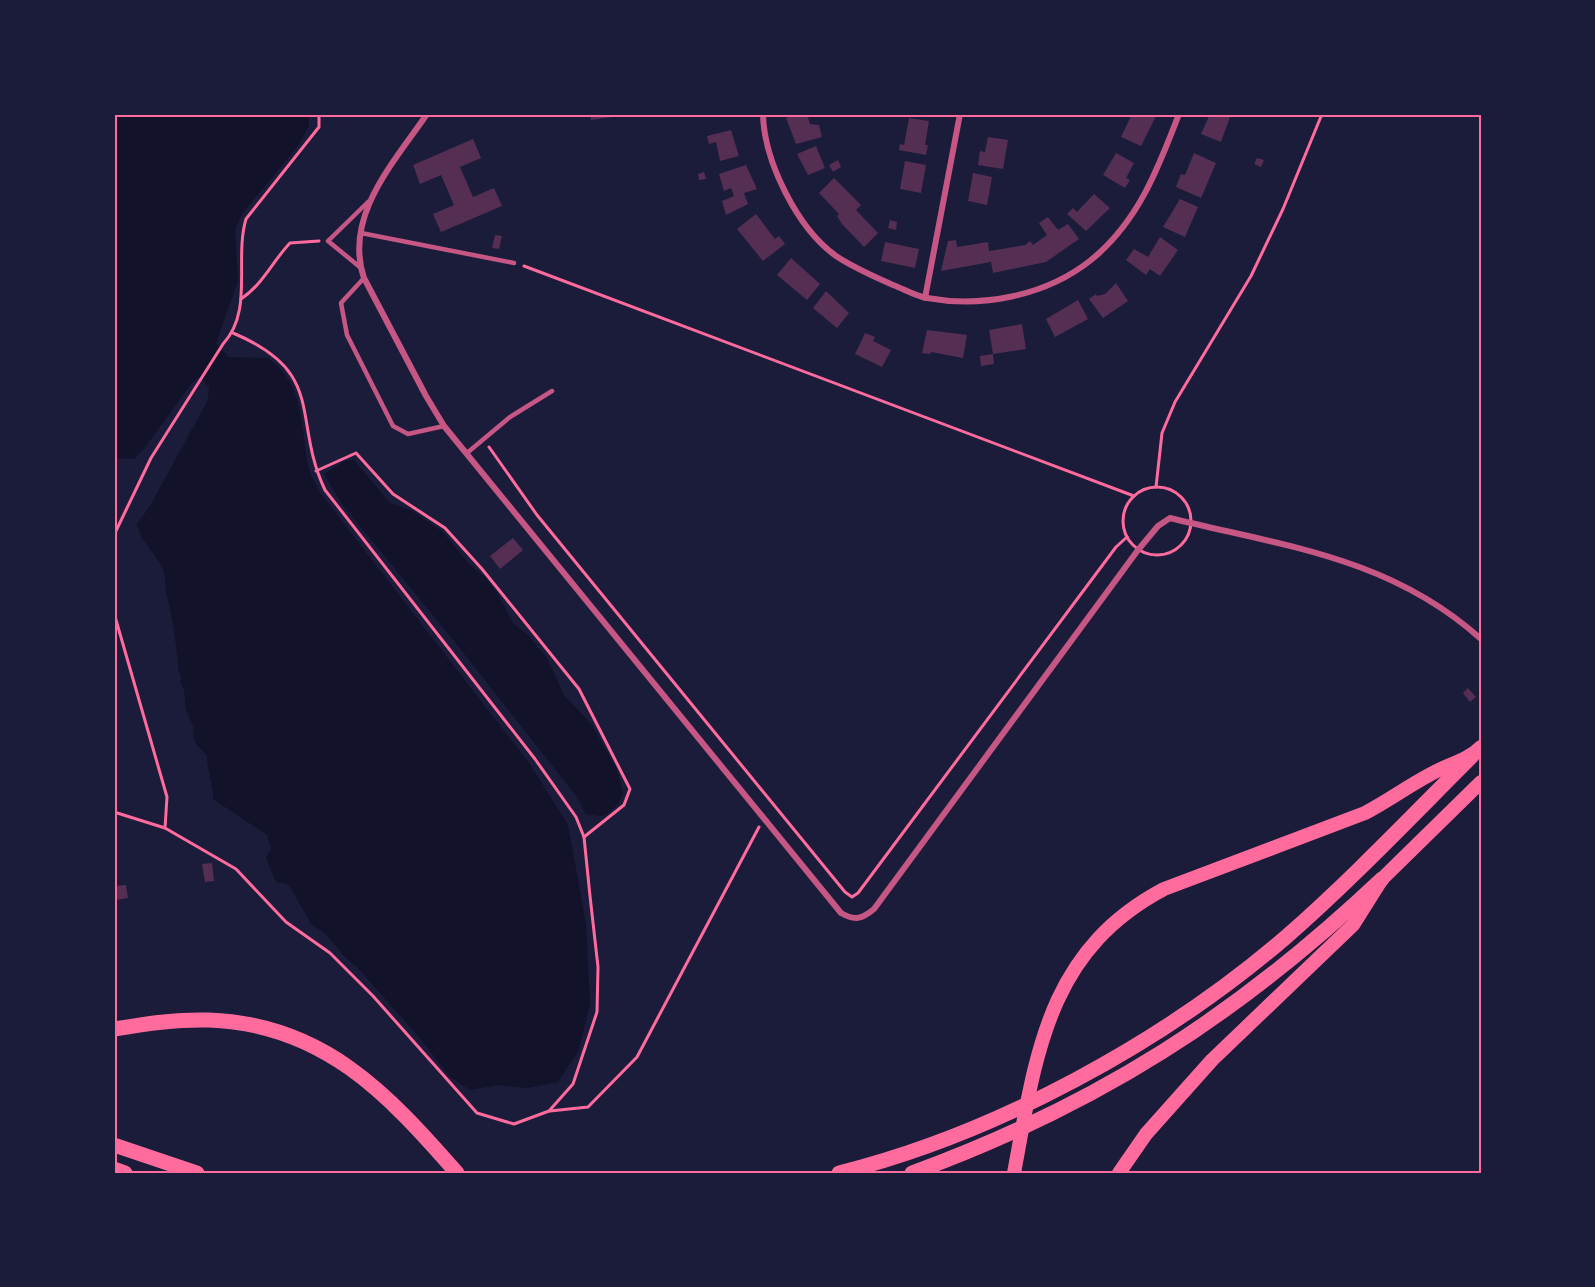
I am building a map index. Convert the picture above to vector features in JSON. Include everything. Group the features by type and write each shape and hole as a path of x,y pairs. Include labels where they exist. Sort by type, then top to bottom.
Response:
{"highway":[{"path":"839,1173 925,1146 1016,1108 1127,1050 1190,1010 1246,968 1337,891 1476,752"},
{"path":"1014,1173 1047,1023 1080,958 1103,933 1141,902 1164,890 1365,813 1394,798 1430,774 1476,752"},
{"path":"912,1173 1011,1134 1108,1086 1242,999 1337,921 1481,782"},
{"path":"1119,1173 1146,1134 1212,1060 1353,925 1382,879"},
{"path":"114,1029 169,1021 209,1020 246,1024 297,1038 327,1053 378,1089 404,1112 457,1173"},
{"path":"114,1145 197,1173"},
{"path":"114,1169 124,1173"}],"street":[{"path":"428,114 368,202 361,233 361,268 364,278 444,426 841,913 849,918 864,917 874,909 1149,535 1163,520 1170,518 1338,558 1393,580 1435,602 1481,639"},
{"path":"763,114 763,128 778,179 806,224 834,255 862,272 925,298 969,302 1017,296 1058,281 1089,261 1116,237 1141,202 1158,169 1179,114"},
{"path":"925,298 960,114"}],"lane":[{"path":"361,268 328,241 368,202"},
{"path":"361,233 514,263"},
{"path":"364,278 341,303 347,336 393,426 408,434 444,426"},
{"path":"466,453 510,417 552,391"}],"path":[{"path":"114,535 152,458 223,344 233,333 241,299 243,231 246,219 319,127 319,114"},
{"path":"1156,487 1162,432 1174,402 1251,276 1283,209 1322,114"},
{"path":"241,299 264,279 278,256 290,243 328,241"},
{"path":"514,263 547,272 863,395 1134,496"},
{"path":"233,333 261,344 278,358 299,388 306,406 316,471 336,507 455,655 565,799 584,837 598,967 597,1012 573,1084 549,1111"},
{"path":"484,439 537,515 845,892 855,896 1116,547 1127,537"},
{"path":"316,471 357,453 393,494 445,528 482,569 579,689 630,789 624,805 584,837"},
{"path":"114,613 167,798 165,828"},
{"path":"114,812 165,828 236,869 286,922 330,953 373,996 477,1113 514,1124 549,1111 588,1107 606,1092 638,1057 764,818 776,808"}],"shaded area":[{"path":"114,114 309,114 309,126 297,147 242,214 235,230 238,281 216,343 228,357 268,358 289,381 299,408 309,469 321,494 529,763 568,825 586,924 590,1004 578,1052 558,1082 527,1088 498,1085 470,1090 450,1077 419,1037 356,966 345,957 325,933 312,925 288,884 276,882 266,858 271,849 267,835 213,799 207,756 194,741 193,726 186,710 184,689 180,683 181,676 164,572 158,559 142,538 137,524 150,506 208,400 209,387 199,377 134,459 114,458"},
{"path":"354,460 390,503 412,511 442,531 498,594 513,623 529,636 547,658 564,695 592,725 617,769 623,794 618,804 606,815 586,814 577,797 342,504 324,474 344,461"}],"building":[{"path":"590,114 626,114 626,115 591,120"},
{"path":"807,114 810,124 819,125 822,137 796,144 786,118"},
{"path":"1132,114 1157,114 1141,146 1121,137"},
{"path":"1210,114 1231,114 1221,142 1201,134"},
{"path":"909,118 929,121 925,145 928,145 926,155 899,150 900,144 904,145"},
{"path":"731,130 739,156 720,161 716,142 709,144 707,136"},
{"path":"988,137 1008,140 1003,169 978,165 980,151 985,152"},
{"path":"473,139 481,158 460,167 473,197 494,188 502,206 441,232 433,214 454,205 441,175 420,184 413,165"},
{"path":"816,146 825,168 808,175 797,154"},
{"path":"1116,153 1134,163 1126,178 1130,180 1125,188 1103,175"},
{"path":"1194,153 1216,163 1201,198 1176,187 1181,174 1185,175"},
{"path":"1257,158 1264,160 1261,167 1254,164"},
{"path":"838,160 841,167 833,172 829,165"},
{"path":"905,161 926,165 921,193 900,189"},
{"path":"746,165 757,189 744,193 748,204 726,215 722,201 734,196 731,188 724,191 719,174"},
{"path":"704,172 706,179 699,180 698,174"},
{"path":"973,173 992,177 987,205 968,201"},
{"path":"834,178 861,205 856,210 878,233 864,247 842,224 837,216 839,214 819,193"},
{"path":"1094,194 1110,208 1086,231 1067,214 1073,208 1077,212"},
{"path":"1180,199 1198,207 1185,237 1163,227"},
{"path":"756,214 775,239 779,236 785,244 763,261 737,229"},
{"path":"1048,217 1058,230 1068,224 1079,239 1046,262 993,273 991,262 941,271 948,241 956,240 957,247 988,242 989,251 1025,245 1030,241 1033,245 1047,235 1039,223"},
{"path":"890,220 897,222 896,230 888,228"},
{"path":"495,235 502,236 499,249 492,248"},
{"path":"1160,237 1178,250 1160,276 1150,269 1146,275 1126,260 1134,249 1148,257"},
{"path":"885,242 919,249 915,268 881,261"},
{"path":"791,258 820,284 807,300 777,275"},
{"path":"1116,283 1128,301 1103,318 1089,299 1096,294 1097,296 1105,294"},
{"path":"826,291 849,313 837,328 813,308"},
{"path":"1078,300 1088,319 1055,337 1046,319"},
{"path":"1022,324 1026,349 993,354 989,330"},
{"path":"927,330 967,335 963,358 931,352 930,354 922,353"},
{"path":"865,333 875,337 873,341 891,350 882,367 855,354"},
{"path":"993,354 994,364 981,366 980,356"},
{"path":"513,538 523,550 500,569 490,556"},
{"path":"1468,688 1476,697 1470,702 1463,693"},
{"path":"212,863 214,881 205,882 202,864"},
{"path":"126,885 128,898 116,900 114,886"}]}
